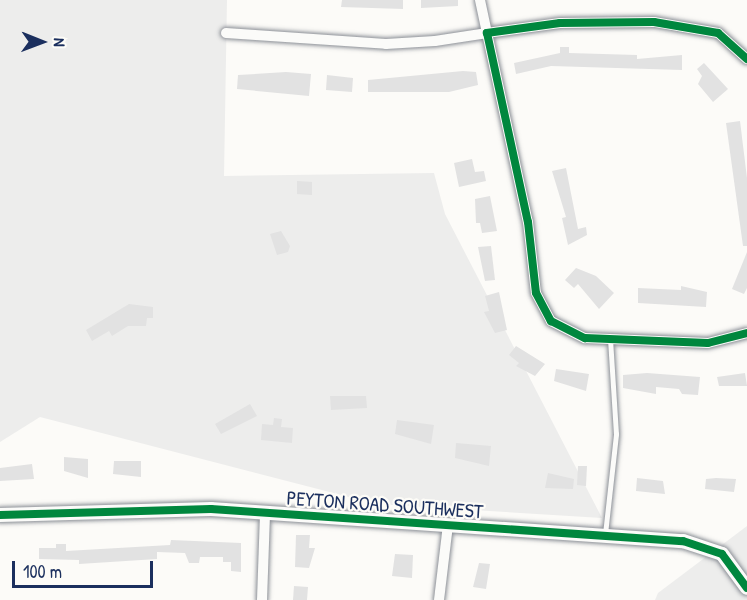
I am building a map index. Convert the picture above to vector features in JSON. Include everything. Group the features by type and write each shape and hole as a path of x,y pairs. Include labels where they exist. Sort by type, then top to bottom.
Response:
{"street":[{"path":"480,0 541,307 566,332 610,339 708,343 747,333"},
{"path":"226,33 386,44 560,23 654,22 718,33 747,58"},
{"name":"PEYTON ROAD SOUTHWEST","path":"0,515 211,508 683,541 713,549 731,562 747,588"},
{"path":"262,600 265,512"},
{"path":"439,600 448,525"}],"lane":[{"path":"605,534 615,434 610,339"}],"shaded area":[{"path":"0,0 227,0 224,176 434,173 445,214 602,518 376,504 40,417 0,442"},
{"path":"747,526 747,600 655,600 658,593"}],"building":[{"path":"342,0 403,0 403,9 341,7"},
{"path":"421,0 458,0 458,6 421,8"},
{"path":"560,47 569,47 569,53 637,55 637,59 682,55 682,70 551,66 516,74 514,63 560,53"},
{"path":"704,63 728,89 713,102 698,84 702,76 697,69"},
{"path":"463,71 476,72 478,85 449,92 368,92 368,80"},
{"path":"286,72 311,74 309,96 237,89 238,75"},
{"path":"327,75 353,78 352,92 326,90"},
{"path":"740,121 747,178 747,246 743,246 726,123"},
{"path":"472,159 475,172 484,171 486,181 459,187 454,163"},
{"path":"566,168 578,229 586,227 587,235 568,245 562,218 566,217 552,171"},
{"path":"297,181 312,182 312,195 297,194"},
{"path":"490,196 497,231 482,233 480,223 476,223 475,199"},
{"path":"281,231 290,246 288,252 277,255 270,234"},
{"path":"491,246 495,280 485,281 478,247"},
{"path":"747,252 747,288 744,294 732,289"},
{"path":"576,268 596,276 614,293 599,309 578,284 574,288 565,280"},
{"path":"681,286 707,292 706,307 638,303 638,288 681,290"},
{"path":"499,292 507,330 495,333 484,312 489,311 485,296"},
{"path":"129,304 153,307 153,318 147,318 146,326 128,326 112,336 109,331 92,341 86,330"},
{"path":"516,346 545,364 535,376 516,366 519,363 509,355"},
{"path":"556,369 589,374 586,391 554,381"},
{"path":"647,373 700,377 698,395 682,394 679,389 656,387 656,394 623,388 623,375"},
{"path":"745,373 747,386 719,386 717,377"},
{"path":"330,396 366,396 367,408 331,410"},
{"path":"250,404 257,416 221,434 215,424"},
{"path":"274,418 282,419 281,427 293,428 292,443 261,440 262,424 273,425"},
{"path":"397,420 434,425 431,444 395,434"},
{"path":"456,443 491,446 489,466 455,458"},
{"path":"64,457 88,459 88,478 64,471"},
{"path":"114,461 141,461 141,477 113,474"},
{"path":"32,464 34,479 0,481 0,468"},
{"path":"578,466 587,466 586,486 577,485"},
{"path":"548,473 574,479 573,489 545,488"},
{"path":"637,478 663,481 665,494 636,491"},
{"path":"706,479 736,479 734,492 705,489"},
{"path":"296,535 310,535 309,548 315,548 309,568 295,567"},
{"path":"171,540 241,543 241,572 231,571 231,562 223,562 223,557 200,557 199,563 189,563 185,553 157,552 157,559 79,564 79,560 39,559 39,548 56,548 56,544 66,544 66,551 170,545"},
{"path":"395,554 413,555 412,578 392,576"},
{"path":"479,563 490,564 486,589 473,587"},
{"path":"294,586 308,587 307,600 293,600"}],"cycle path":[{"path":"747,59 718,33 654,22 560,23 487,33 528,222 536,293 551,321 585,338 708,343 747,333"},
{"path":"0,515 211,509 683,541 722,554 747,588"}]}
